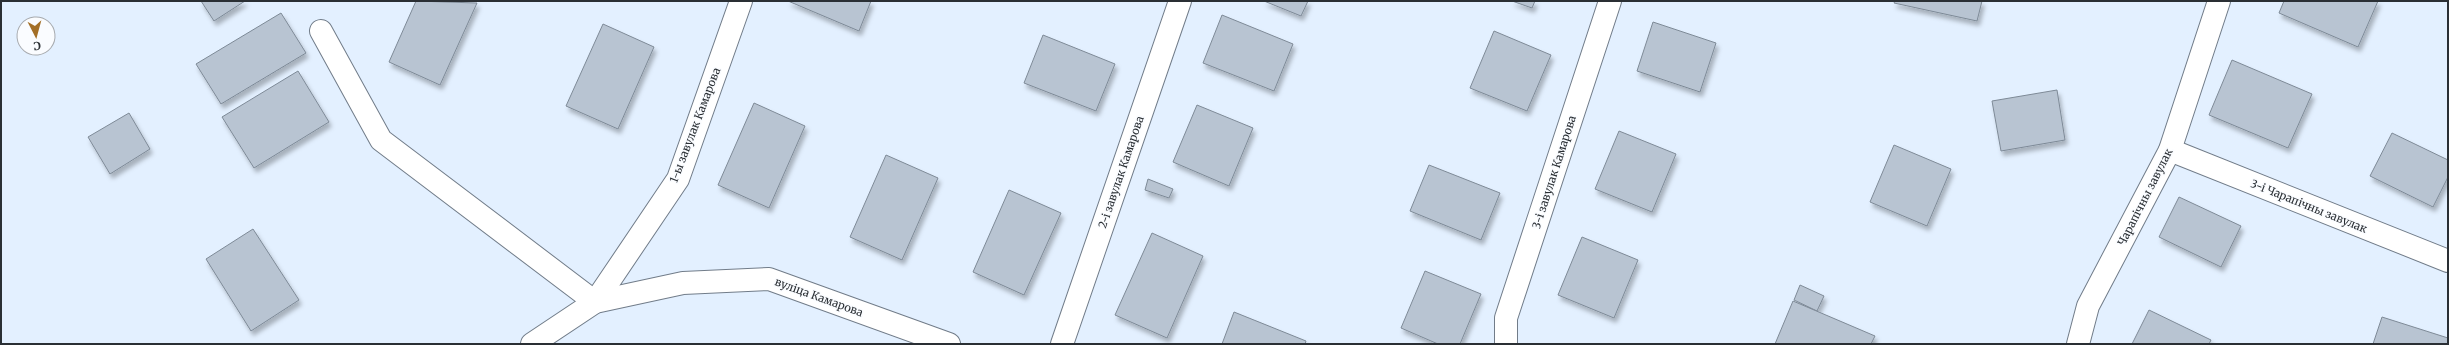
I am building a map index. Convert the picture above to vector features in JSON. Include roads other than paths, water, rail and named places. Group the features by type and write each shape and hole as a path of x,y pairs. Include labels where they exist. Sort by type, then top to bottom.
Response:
{"street":[{"name":"1-ы завулак Камарова","path":"595,302 678,179 741,1"},
{"name":"2-і завулак Камарова","path":"1062,344 1180,1"},
{"name":"3-і завулак Камарова","path":"1506,344 1506,318 1610,1"},
{"name":"Чарапічны завулак","path":"2078,344 2088,306 2170,150 2219,1"},
{"path":"321,31 382,140 595,302"},
{"name":"3-і Чарапічны завулак","path":"2170,150 2448,261"},
{"name":"вуліца Камарова","path":"532,344 595,302 683,283 769,279 949,344"}]}
